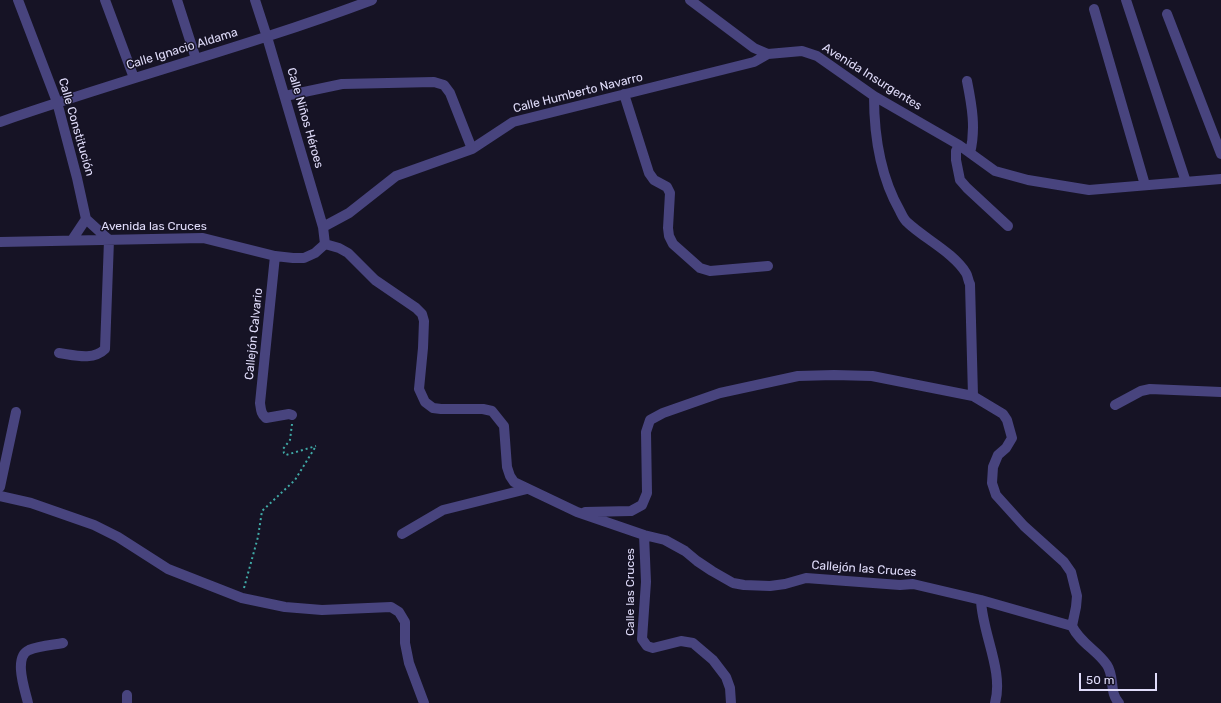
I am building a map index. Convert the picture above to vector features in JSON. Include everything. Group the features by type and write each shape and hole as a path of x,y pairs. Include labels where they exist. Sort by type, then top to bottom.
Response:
{"street":[{"name":"Calle Constitución","path":"18,0 57,102 86,219"},
{"path":"105,0 134,78"},
{"path":"176,0 196,59"},
{"name":"Calle Niños Héroes","path":"255,0 323,227 324,244"},
{"name":"Calle Ignacio Aldama","path":"0,122 57,102 267,37 372,0"},
{"name":"Avenida Insurgentes","path":"690,0 754,48 768,54 802,52 817,56 874,96 959,145 995,171 1028,180 1089,190 1145,185"},
{"path":"1126,0 1186,182"},
{"path":"1094,9 1145,185 1221,179"},
{"path":"1167,14 1221,154"},
{"name":"Calle Humberto Navarro","path":"323,227 349,213 396,176 472,149 513,122 754,62 768,54"},
{"path":"968,81 973,114 974,139 970,153"},
{"path":"285,96 342,84 434,82 444,85 450,93 472,149"},
{"path":"624,94 649,173 654,180 667,187 670,193 668,228 669,236 673,244 700,268 710,271 768,266"},
{"path":"874,96 874,124 877,144 889,188 897,205 906,222 956,261 966,273 970,284 973,396"},
{"path":"959,145 956,151 956,160 960,180 966,188 1008,226"},
{"path":"59,353 91,357 100,354 104,349 109,240 86,219 72,240"},
{"name":"Avenida las Cruces","path":"0,242 203,238 275,256 293,258 304,258 315,253 324,244"},
{"name":"Callejón las Cruces","path":"324,244 339,248 348,253 375,280 416,308 422,314 424,321 423,348 419,389 422,397 425,402 433,408 441,410 483,409 492,411 504,426 507,467 510,476 514,482 527,489 577,512 644,536 665,540 685,551 697,562 734,583 744,585 778,585 806,578 900,585 913,584 981,600 1072,626"},
{"name":"Callejón Calvario","path":"275,256 260,403 263,416 266,418 289,414 292,415"},
{"path":"577,512 631,511 642,505 647,493 646,432 650,420 662,413 720,393 798,376 834,375 872,376 973,396 1003,414 1007,420 1012,438 1006,448 998,455 993,467 992,482 996,495 1024,526 1064,562 1071,572 1077,596 1072,626 1075,633 1108,666 1114,697 1119,703"},
{"path":"1115,405 1140,391 1150,389 1221,392"},
{"path":"0,487 16,412"},
{"path":"402,534 443,510 527,489"},
{"path":"0,496 31,503 94,525 118,537 168,569 242,598 285,607 322,610 391,607 400,612 405,622 405,643 409,663 424,703"},
{"name":"Calle las Cruces","path":"644,536 646,582 642,639 646,646 652,648 681,641 693,643 713,660 726,677 730,688 731,703"},
{"path":"981,600 981,613 995,665 995,703"},
{"path":"28,703 20,666 22,656 28,650 63,643"}],"path":[{"path":"242,598 258,537 262,512 295,480 316,446 286,455 283,449 290,440 293,418 292,415"}]}
